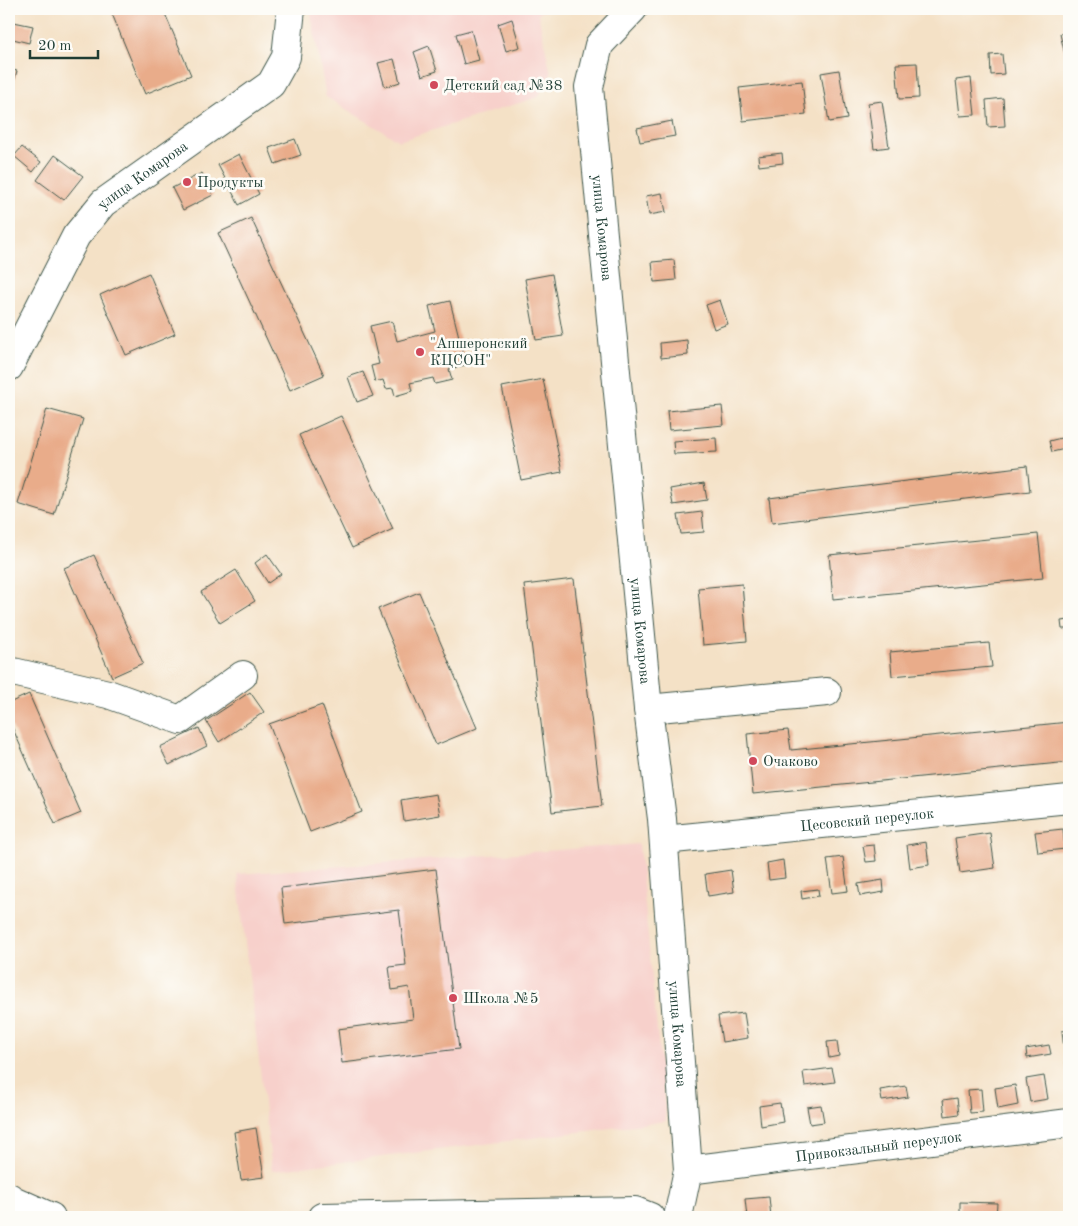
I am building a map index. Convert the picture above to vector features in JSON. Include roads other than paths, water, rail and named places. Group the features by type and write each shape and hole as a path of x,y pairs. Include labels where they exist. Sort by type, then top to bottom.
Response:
{"street":[{"name":"улица Комарова","path":"9,367 76,236 103,204 271,84 286,57 291,9"},
{"name":"улица Комарова","path":"633,9 598,44 589,87 648,709 664,840 688,1170 678,1217"},
{"path":"9,671 108,694 180,720 243,676"},
{"path":"648,709 827,692"},
{"name":"Цесовский переулок","path":"664,840 1069,799"},
{"name":"Привокзальный переулок","path":"688,1170 1069,1123"},
{"path":"10,1200 51,1217"},
{"path":"322,1217 635,1211 650,1217"}],"place":[{"name":"Детский сад №38","path":"434,85"},
{"name":"Продукты","path":"187,182"},
{"name":"\"Апшеронский КЦСОН\"","path":"420,352"},
{"name":"Очаково","path":"753,761"},
{"name":"Школа №5","path":"453,998"}]}
